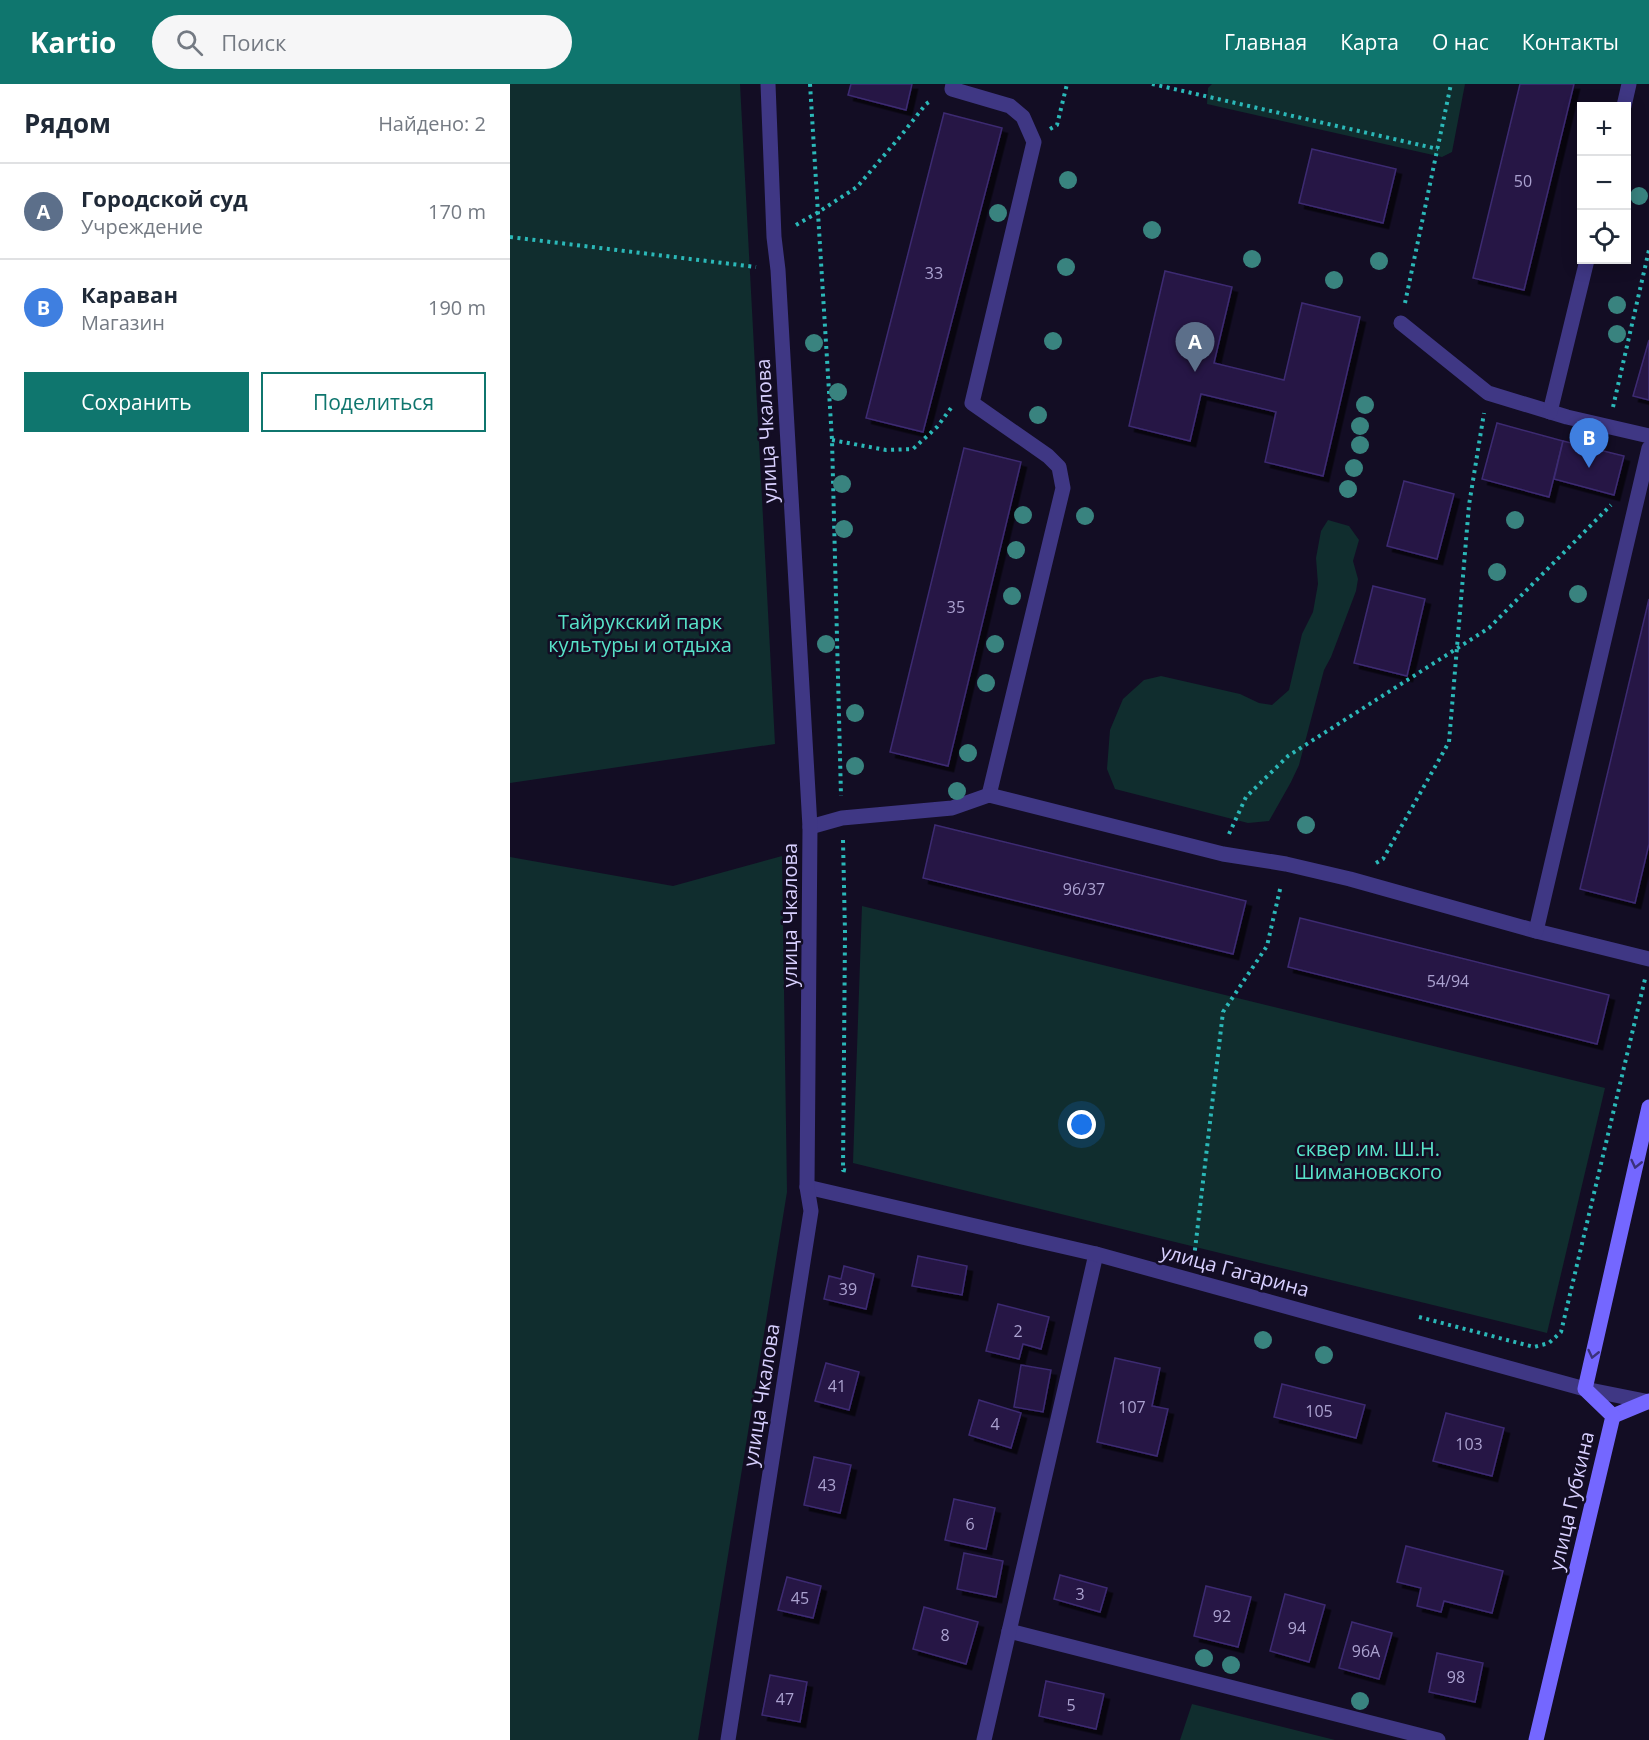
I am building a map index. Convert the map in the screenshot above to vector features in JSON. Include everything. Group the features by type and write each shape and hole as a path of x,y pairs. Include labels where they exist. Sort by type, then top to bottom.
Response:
{"main road":[{"path":"1585,1389 1649,1107"},
{"name":"улица Губкина","path":"1536,1740 1613,1416 1585,1389"},
{"path":"1613,1416 1649,1401"}],"street":[{"name":"улица Чкалова","path":"728,1740 811,1210 807,1187 810,827 778,270 774,237 768,84"},
{"path":"1625,102 1629,84"},
{"path":"952,87 1010,106 1023,117 1034,142 972,403 1048,456 1059,467 1063,488 989,795"},
{"path":"1550,412 1586,264"},
{"path":"1401,323 1488,393 1550,412 1649,436"},
{"path":"1536,931 1649,448"},
{"path":"810,827 842,818 952,808 989,795 1223,854 1286,864 1350,879 1536,931 1648,966"},
{"name":"улица Гагарина","path":"807,1187 1096,1254 1585,1389 1649,1401"},
{"path":"984,1740 1096,1254"},
{"path":"1009,1631 1438,1740"}],"path":[{"path":"810,84 832,440 845,933 843,1170 854,1172"},
{"path":"1032,138 1058,125 1067,84"},
{"path":"1152,84 1438,149"},
{"path":"1401,323 1451,84"},
{"path":"774,237 857,187 926,104 952,87"},
{"path":"510,237 778,270"},
{"path":"1608,427 1649,250"},
{"path":"1350,879 1383,859 1449,742 1469,505 1488,393"},
{"path":"832,440 886,450 913,449 937,427 951,408 972,403"},
{"path":"1223,854 1231,828 1246,797 1288,756 1489,628 1626,490 1639,491"},
{"path":"1205,1261 1194,1258 1222,1012 1267,946 1286,864"},
{"path":"1409,1314 1534,1347 1548,1343 1561,1332 1648,966"}],"green space":[{"name":"Тайрукский парк культуры и отдыха","path":"510,84 740,84 775,744 510,783"},
{"path":"1212,84 1465,84 1452,152 1442,157 1207,104 1208,88"},
{"path":"1328,520 1349,526 1359,540 1353,561 1358,579 1356,591 1324,670 1299,765 1269,821 1248,823 1115,789 1107,769 1110,730 1123,699 1144,680 1161,676 1240,694 1259,703 1272,705 1289,690 1302,634 1313,612 1318,584 1316,558 1321,531"},
{"path":"782,856 787,1192 698,1740 510,1740 510,857 673,886"},
{"name":"сквер им. Ш.Н. Шимановского","path":"862,906 1605,1088 1547,1333 853,1163"},
{"path":"1192,1704 1335,1740 1180,1740"}],"building":[{"path":"851,84 912,84 906,110 848,95"},
{"path":"1520,84 1574,84 1524,290 1473,278"},
{"path":"944,113 1002,128 923,432 866,418"},
{"path":"1312,149 1396,169 1383,223 1299,203"},
{"path":"1165,271 1232,287 1214,363 1284,380 1302,303 1360,317 1323,476 1265,462 1276,412 1201,394 1190,441 1129,426"},
{"path":"1649,340 1649,400 1633,396"},
{"path":"1497,423 1563,441 1549,497 1482,479"},
{"path":"1563,441 1624,456 1614,495 1554,479"},
{"path":"964,448 1021,462 948,766 890,752"},
{"path":"1404,481 1454,494 1437,559 1387,546"},
{"path":"1373,586 1425,599 1407,676 1354,663"},
{"path":"1649,599 1649,844 1635,903 1580,889"},
{"path":"935,825 1246,901 1233,954 923,878"},
{"path":"1300,918 1609,995 1597,1044 1288,967"},
{"path":"918,1256 967,1266 962,1295 912,1286"},
{"path":"844,1266 874,1274 866,1309 824,1299 829,1276 841,1279"},
{"path":"998,1304 1049,1317 1041,1349 1023,1344 1019,1359 986,1351"},
{"path":"1115,1358 1160,1368 1152,1406 1168,1409 1157,1456 1097,1442"},
{"path":"826,1363 859,1372 849,1410 815,1401"},
{"path":"1021,1365 1051,1370 1043,1412 1014,1407"},
{"path":"1282,1384 1365,1405 1356,1438 1274,1417"},
{"path":"979,1400 1021,1413 1011,1448 969,1435"},
{"path":"1446,1413 1504,1428 1492,1476 1433,1461"},
{"path":"814,1457 851,1465 840,1513 804,1505"},
{"path":"954,1499 995,1508 986,1549 945,1540"},
{"path":"1406,1546 1503,1571 1492,1613 1444,1601 1441,1612 1417,1606 1421,1588 1397,1582"},
{"path":"964,1553 1003,1561 996,1597 957,1589"},
{"path":"1060,1575 1107,1588 1100,1612 1054,1599"},
{"path":"787,1577 821,1586 813,1618 778,1610"},
{"path":"1206,1586 1251,1597 1238,1647 1194,1636"},
{"path":"1285,1594 1325,1605 1309,1662 1270,1651"},
{"path":"924,1607 978,1622 966,1664 913,1649"},
{"path":"1352,1622 1392,1633 1379,1679 1339,1668"},
{"path":"1437,1653 1483,1663 1475,1702 1429,1692"},
{"path":"770,1675 807,1682 800,1722 762,1715"},
{"path":"1046,1681 1104,1694 1096,1729 1039,1716"}],"place":[{"name":"Городской суд","path":"1195,372"},
{"name":"Караван","path":"1589,468"}]}
